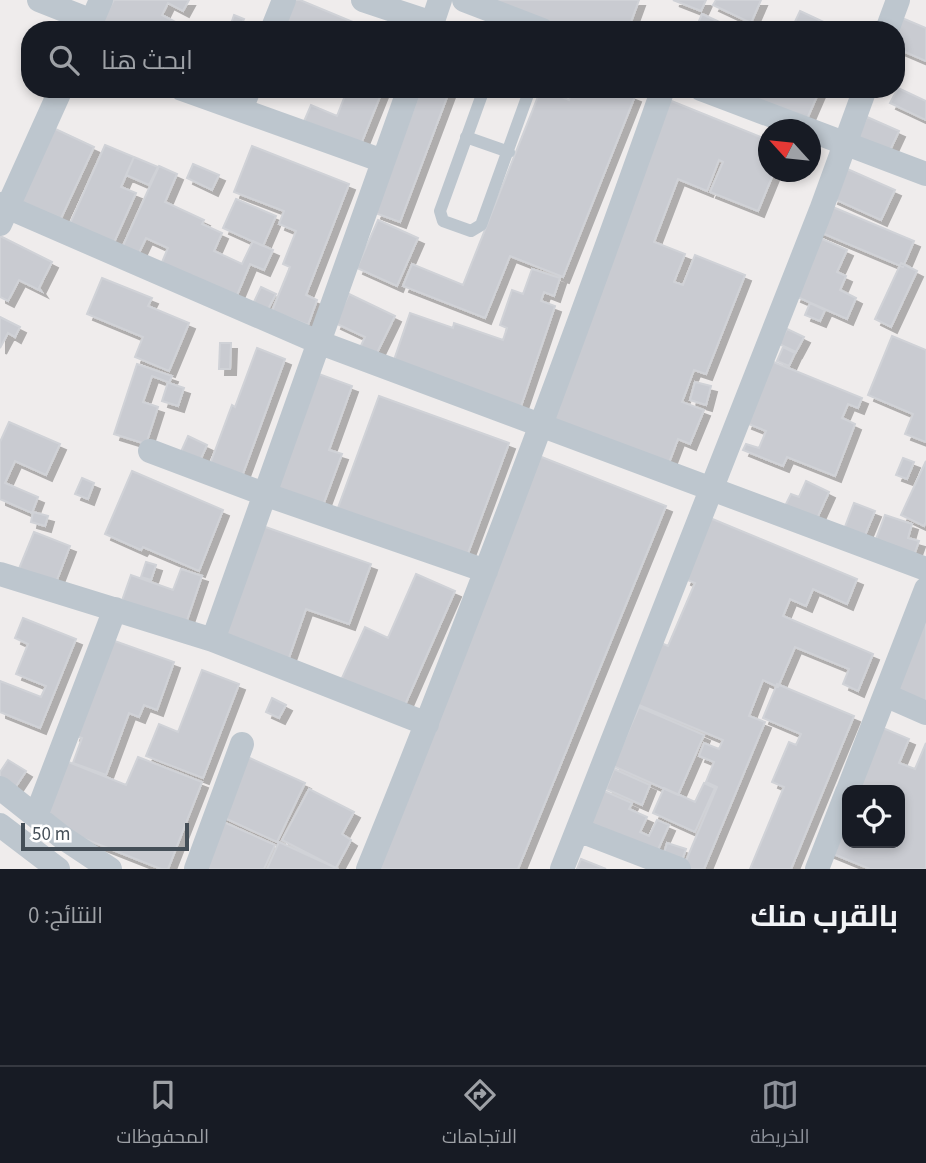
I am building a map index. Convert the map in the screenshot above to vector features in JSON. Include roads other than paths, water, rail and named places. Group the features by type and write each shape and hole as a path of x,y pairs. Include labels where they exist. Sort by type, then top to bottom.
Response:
{"street":[{"path":"39,0 94,17"},
{"path":"276,21 284,0"},
{"path":"363,0 416,21"},
{"path":"433,21 440,0"},
{"path":"464,0 518,21"},
{"path":"890,21 898,0"},
{"path":"57,98 3,212 318,342 926,569"},
{"path":"213,640 406,98"},
{"path":"368,869 542,425 660,98"},
{"path":"726,98 926,174"},
{"path":"562,869 862,98"},
{"path":"245,100 383,161"},
{"path":"150,451 264,494 486,570"},
{"path":"0,573 213,640 427,724"},
{"path":"849,785 926,589"},
{"path":"36,817 116,609"},
{"path":"885,695 926,713"},
{"path":"195,869 242,744"},
{"path":"0,788 110,869"},
{"path":"817,869 842,804"},
{"path":"0,825 58,869"},
{"path":"578,830 679,869"}],"lane":[{"path":"481,98 440,211 443,221 471,232 481,225 527,98"},
{"path":"466,137 509,152"}]}
